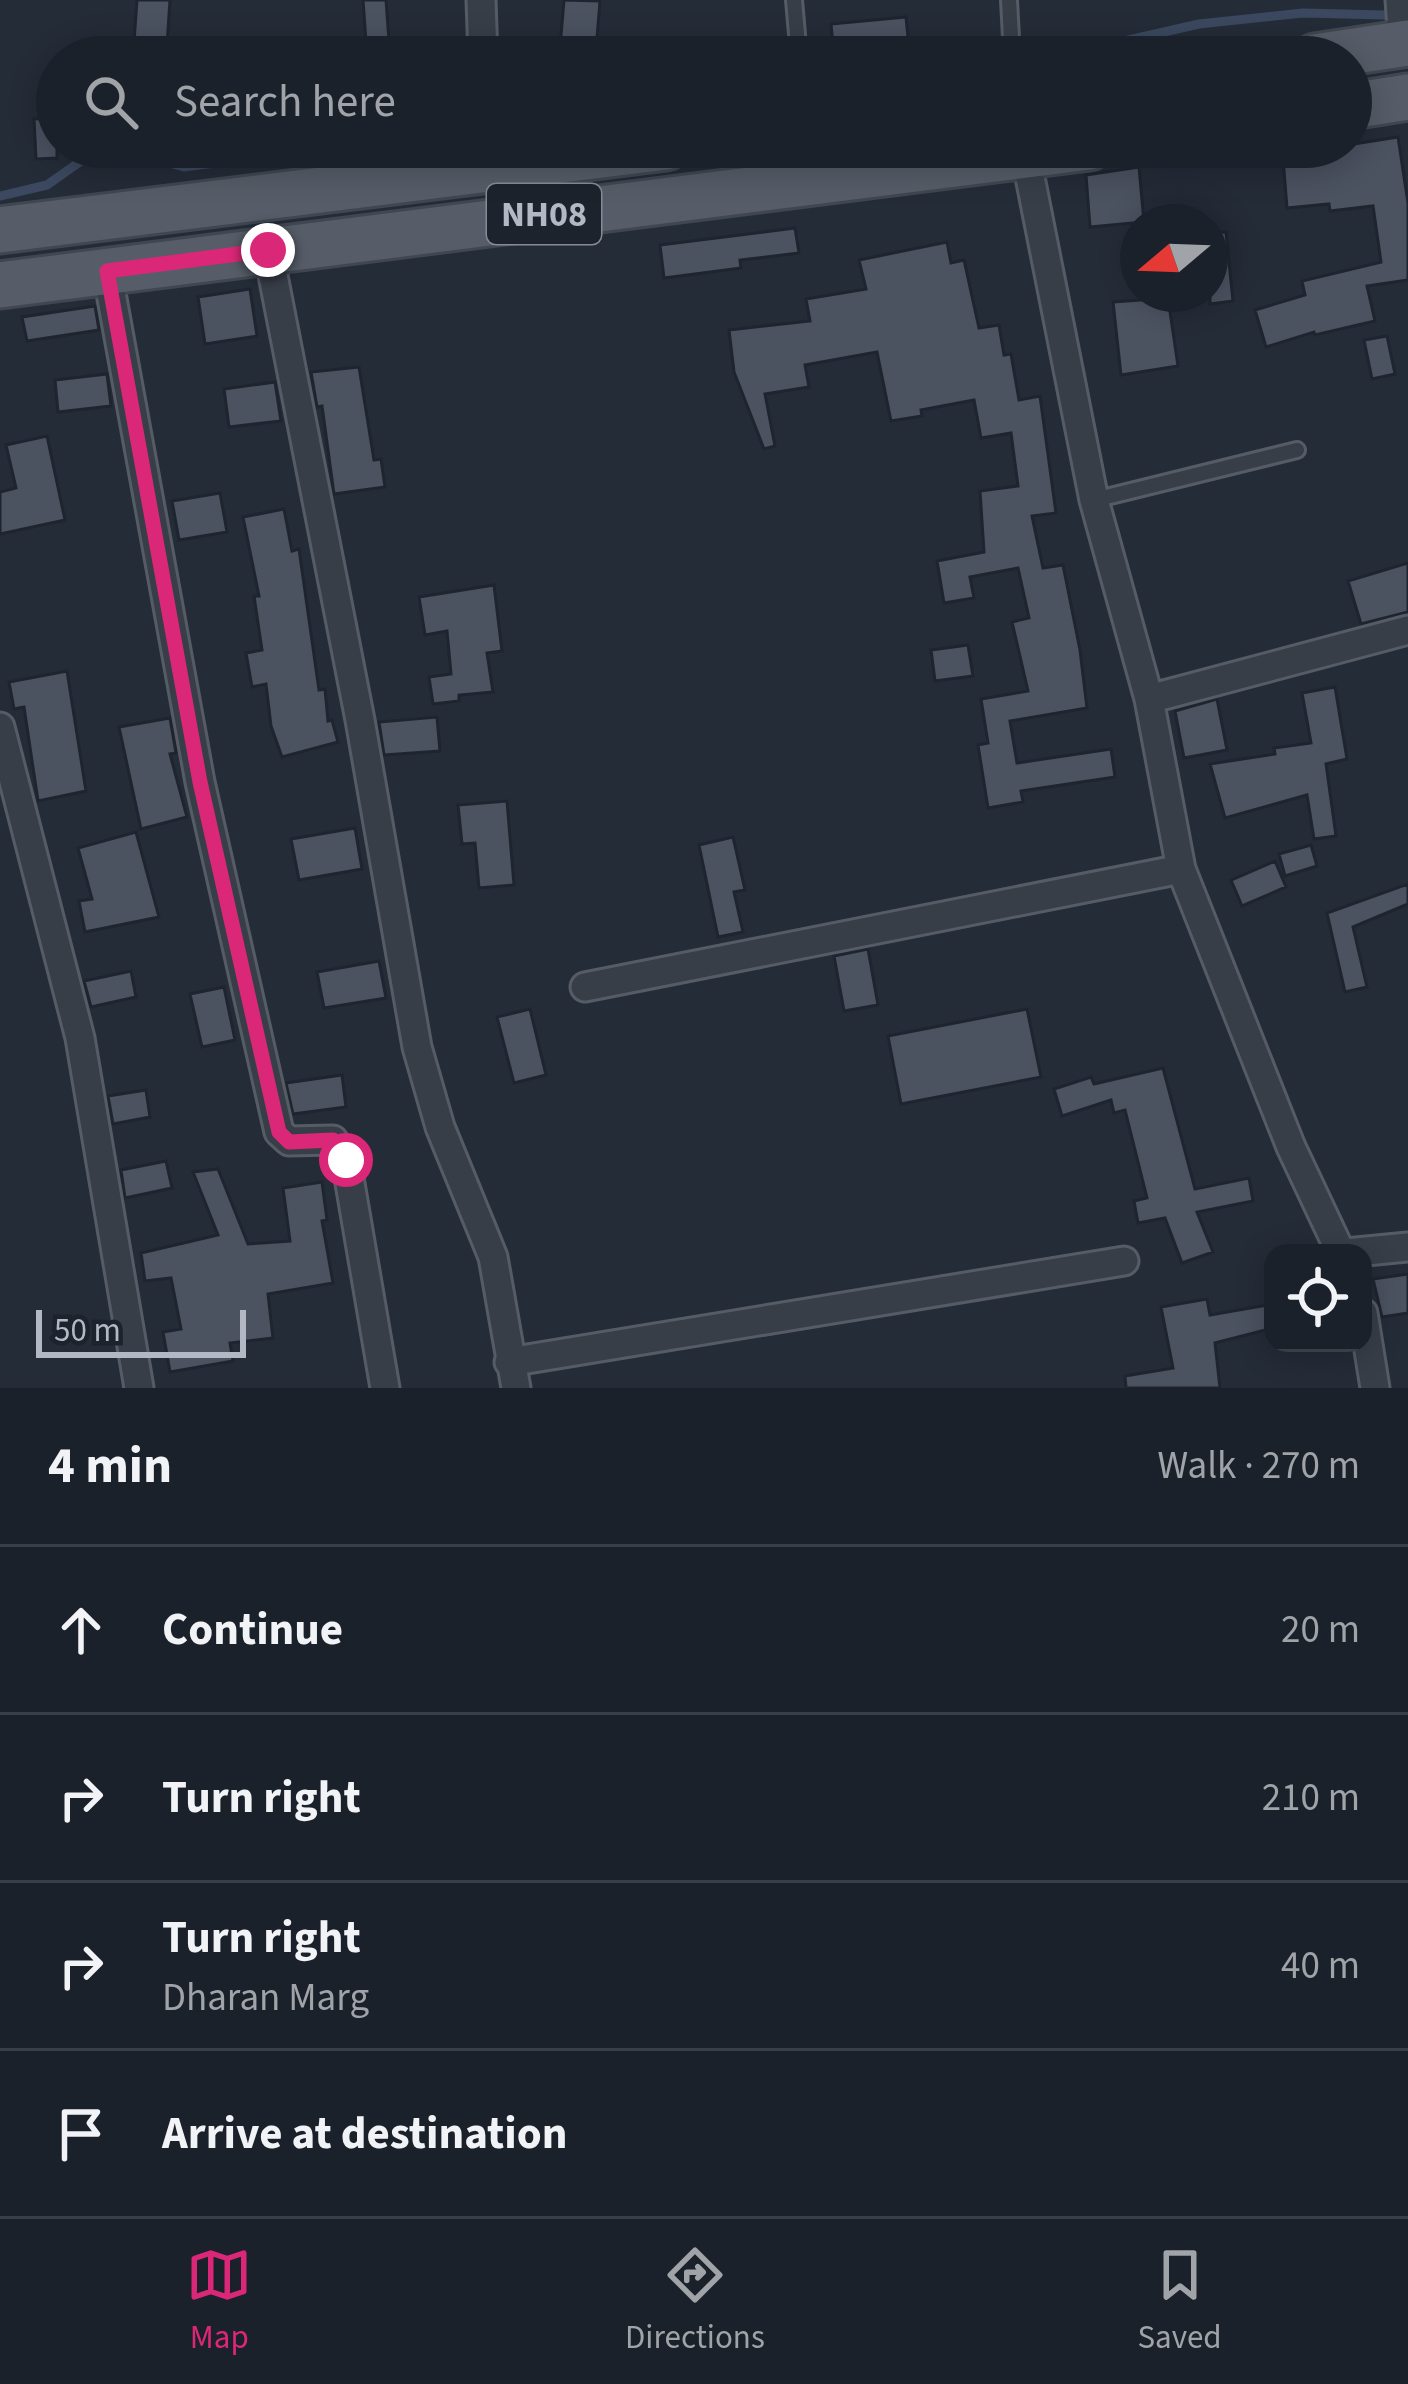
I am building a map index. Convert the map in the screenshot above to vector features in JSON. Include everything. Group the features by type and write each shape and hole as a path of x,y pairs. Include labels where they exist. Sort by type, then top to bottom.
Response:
{"main road":[{"path":"1372,39 1404,29"},
{"path":"1372,103 1408,97"},
{"name":"NH08","path":"0,230 425,168"},
{"name":"NH08","path":"0,285 902,168"}],"street":[{"path":"482,0 483,36"},
{"path":"1029,168 1094,500 1149,699 1181,869 1291,1148 1339,1244"},
{"path":"268,250 360,720 417,1047 440,1127 493,1257 512,1375 1124,1261"},
{"path":"107,271 200,782 279,1132 289,1142 333,1140 346,1160 385,1388"},
{"path":"1149,699 1408,630"},
{"path":"0,727 80,1038 139,1388"},
{"path":"585,987 1181,869"},
{"path":"1372,1250 1408,1246"},
{"path":"1369,1352 1375,1388"}],"lane":[{"path":"794,0 797,36"},
{"path":"1009,0 1011,36"},
{"path":"1094,500 1297,450"}],"building":[{"path":"137,0 170,0 168,36 134,36"},
{"path":"363,0 386,0 389,36 366,36"},
{"path":"564,0 600,1 597,36 561,36"},
{"path":"906,17 908,36 832,36 831,24"},
{"path":"1398,137 1408,203 1408,280 1367,286 1375,321 1266,347 1255,310 1305,295 1302,281 1381,262 1373,206 1330,211 1329,204 1287,208 1284,168 1372,168 1372,141"},
{"path":"1139,168 1142,204 1120,204 1120,224 1090,227 1086,175"},
{"path":"795,228 799,253 740,260 741,268 664,278 660,245"},
{"path":"947,242 951,263 964,260 979,328 999,325 1004,355 1011,354 1019,400 1040,396 1056,513 1032,516 1043,568 1063,565 1080,650 1087,708 1010,721 1017,763 1111,749 1115,777 1021,791 1023,802 988,808 978,745 988,743 981,699 1028,691 1012,622 1029,618 1018,568 970,577 974,598 944,603 937,561 984,552 980,491 1018,486 1011,433 981,438 974,400 891,421 877,352 805,365 809,387 765,394 775,446 764,449 734,372 729,330 810,321 806,299 866,289 859,260"},
{"path":"1228,252 1233,301 1228,302"},
{"path":"250,289 257,336 205,344 198,297"},
{"path":"1120,301 1120,312 1170,312 1178,366 1121,375 1113,302"},
{"path":"95,306 99,330 27,341 22,317"},
{"path":"1387,336 1395,374 1372,379 1364,340"},
{"path":"359,367 374,460 381,459 385,487 334,494 322,406 317,407 311,372"},
{"path":"107,374 111,406 58,412 55,380"},
{"path":"275,382 281,421 229,427 224,389"},
{"path":"47,436 65,520 0,534 0,492 16,488 6,445"},
{"path":"220,493 227,532 179,540 172,501"},
{"path":"284,509 292,551 299,549 319,690 325,689 328,721 332,720 338,742 282,757 271,726 266,684 252,687 246,653 262,650 254,596 259,596 243,517"},
{"path":"1408,563 1408,612 1361,624 1348,581"},
{"path":"494,585 502,651 487,653 493,692 459,695 459,701 433,704 429,677 451,674 447,631 425,635 419,597"},
{"path":"968,645 973,676 935,681 931,650"},
{"path":"67,671 86,791 38,801 24,707 14,709 9,682"},
{"path":"1335,687 1347,759 1326,764 1336,836 1314,839 1307,795 1225,818 1210,764 1311,743 1302,693"},
{"path":"1217,699 1227,750 1184,758 1175,711"},
{"path":"437,717 440,751 384,755 379,722"},
{"path":"170,718 176,753 170,754 187,817 141,829 119,727"},
{"path":"507,801 514,885 479,888 475,843 462,844 458,805"},
{"path":"355,828 362,869 299,880 291,839"},
{"path":"136,832 159,917 85,932 79,901 92,899 78,848"},
{"path":"733,837 745,890 734,892 743,932 718,937 699,845"},
{"path":"1311,845 1317,866 1285,876 1279,854"},
{"path":"1275,861 1286,887 1242,906 1231,880"},
{"path":"1408,884 1408,904 1353,927 1367,987 1345,992 1327,913"},
{"path":"868,949 878,1005 844,1011 834,956"},
{"path":"379,961 386,998 324,1008 317,972"},
{"path":"131,971 136,997 91,1007 84,981"},
{"path":"224,987 235,1040 202,1047 190,994"},
{"path":"530,1009 546,1075 514,1083 497,1017"},
{"path":"1027,1009 1041,1077 901,1104 888,1036"},
{"path":"1163,1068 1195,1189 1249,1178 1253,1201 1197,1212 1213,1252 1182,1263 1165,1218 1138,1223 1134,1201 1147,1198 1125,1110 1114,1113 1111,1100 1062,1116 1054,1089 1091,1077 1094,1084"},
{"path":"342,1075 346,1107 293,1114 286,1083"},
{"path":"146,1090 150,1117 113,1124 108,1096"},
{"path":"166,1161 172,1188 125,1198 121,1170"},
{"path":"218,1169 248,1244 290,1241 283,1188 322,1182 327,1220 322,1221 333,1283 268,1294 273,1338 230,1343 233,1361 170,1372 163,1332 181,1329 171,1278 145,1281 141,1253 218,1235 193,1172"},
{"path":"1408,1274 1408,1313 1382,1317 1373,1279"},
{"path":"1207,1299 1210,1315 1264,1306 1264,1330 1215,1343 1220,1388 1126,1388 1125,1376 1173,1368 1161,1307"}],"waterway":[{"path":"1146,36 1199,24 1303,13 1384,15"},
{"path":"0,196 47,185 71,168"}],"route":[{"path":"268,250 107,271 200,782 279,1132 289,1142 333,1140 346,1160"}]}
